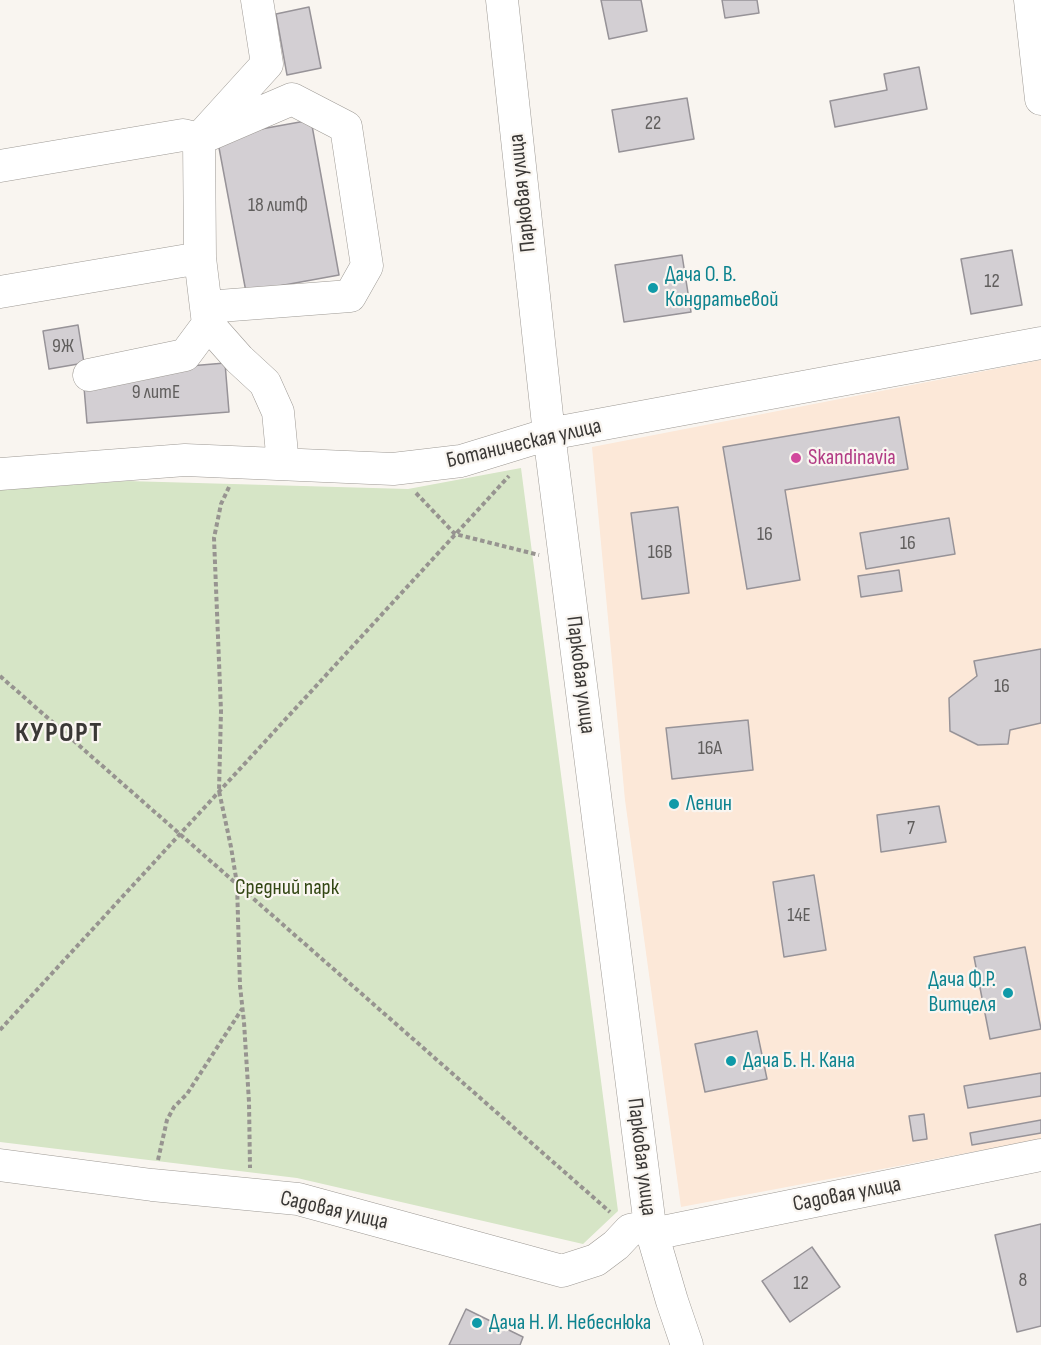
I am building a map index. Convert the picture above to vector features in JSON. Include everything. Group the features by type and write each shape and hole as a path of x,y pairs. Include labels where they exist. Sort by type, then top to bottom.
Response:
{"street":[{"path":"258,0 267,64 199,139 200,258 207,316 239,359 265,383 278,412 283,464"},
{"name":"Парковая улица","path":"502,0 549,434 644,1230 687,1345"},
{"path":"1030,0 1041,99"},
{"path":"0,166 183,135 199,139 292,99 346,127 367,266 350,296 207,316"},
{"path":"0,292 200,258"},
{"path":"89,375 184,355 207,316"},
{"name":"Ботаническая улица","path":"0,474 185,460 393,469 461,461 549,434 1041,343"},
{"name":"Садовая улица","path":"0,1165 152,1185 298,1199 562,1271 596,1260 616,1245 644,1230 1041,1155"}],"path":[{"path":"242,462 220,504 214,538 221,711 219,792 237,884 240,986 249,1102 250,1194"},
{"path":"393,469 455,534 565,562"},
{"path":"0,1030 510,476"},
{"path":"0,676 237,884 644,1230"},
{"path":"152,1185 167,1120 174,1107 187,1094 243,1008"}],"shaded area":[{"path":"1041,360 1041,1139 681,1207 625,800 592,447"}],"green space":[{"name":"Средний парк","path":"521,468 618,1211 583,1244 297,1178 0,1142 0,490 127,481 408,489"}],"building":[{"path":"601,0 641,0 647,31 609,39"},
{"path":"722,0 757,0 759,13 725,18"},
{"path":"309,7 321,68 287,75 276,14"},
{"path":"919,67 927,109 835,127 830,101 887,90 884,74"},
{"path":"687,98 694,139 619,152 612,110"},
{"path":"311,120 339,275 246,292 217,137"},
{"path":"1012,250 1022,305 971,314 961,259"},
{"name":"Дача О. В. Кондратьевой","path":"682,255 691,312 624,322 615,265"},
{"path":"78,325 84,363 49,369 43,331"},
{"path":"225,363 229,412 87,423 83,375"},
{"path":"899,417 908,469 785,490 800,580 747,589 723,447"},
{"path":"678,507 689,593 642,599 631,513"},
{"path":"949,518 955,554 866,569 860,533"},
{"path":"899,570 902,591 861,597 858,576"},
{"path":"1041,649 1041,723 1010,730 1008,744 978,745 950,731 949,698 977,676 974,661"},
{"path":"748,720 753,770 672,779 666,728"},
{"path":"939,806 946,842 881,852 877,815"},
{"path":"814,875 826,950 784,957 773,882"},
{"name":"Дача Ф.Р. Витцеля","path":"1025,947 1041,1029 990,1039 974,957"},
{"name":"Дача Б. Н. Кана","path":"757,1031 767,1079 705,1092 695,1044"},
{"path":"1041,1073 1041,1096 968,1108 964,1086"},
{"path":"924,1114 927,1139 913,1141 909,1116"},
{"path":"1041,1120 1041,1133 972,1145 970,1133"},
{"path":"1041,1224 1041,1326 1017,1332 995,1235"},
{"path":"812,1247 840,1287 790,1322 762,1281"},
{"name":"Дача Н. И. Небеснюка","path":"466,1309 523,1337 520,1345 449,1345"}],"place":[{"name":"Дача О. В. Кондратьевой","path":"653,288"},
{"name":"Skandinavia","path":"796,458"},
{"name":"Ленин","path":"674,804"},
{"name":"Дача Ф.Р. Витцеля","path":"1008,993"},
{"name":"Дача Б. Н. Кана","path":"731,1061"},
{"name":"Дача Н. И. Небеснюка","path":"477,1323"}],"district":[{"name":"КУРОРТ","path":"59,734"}]}
